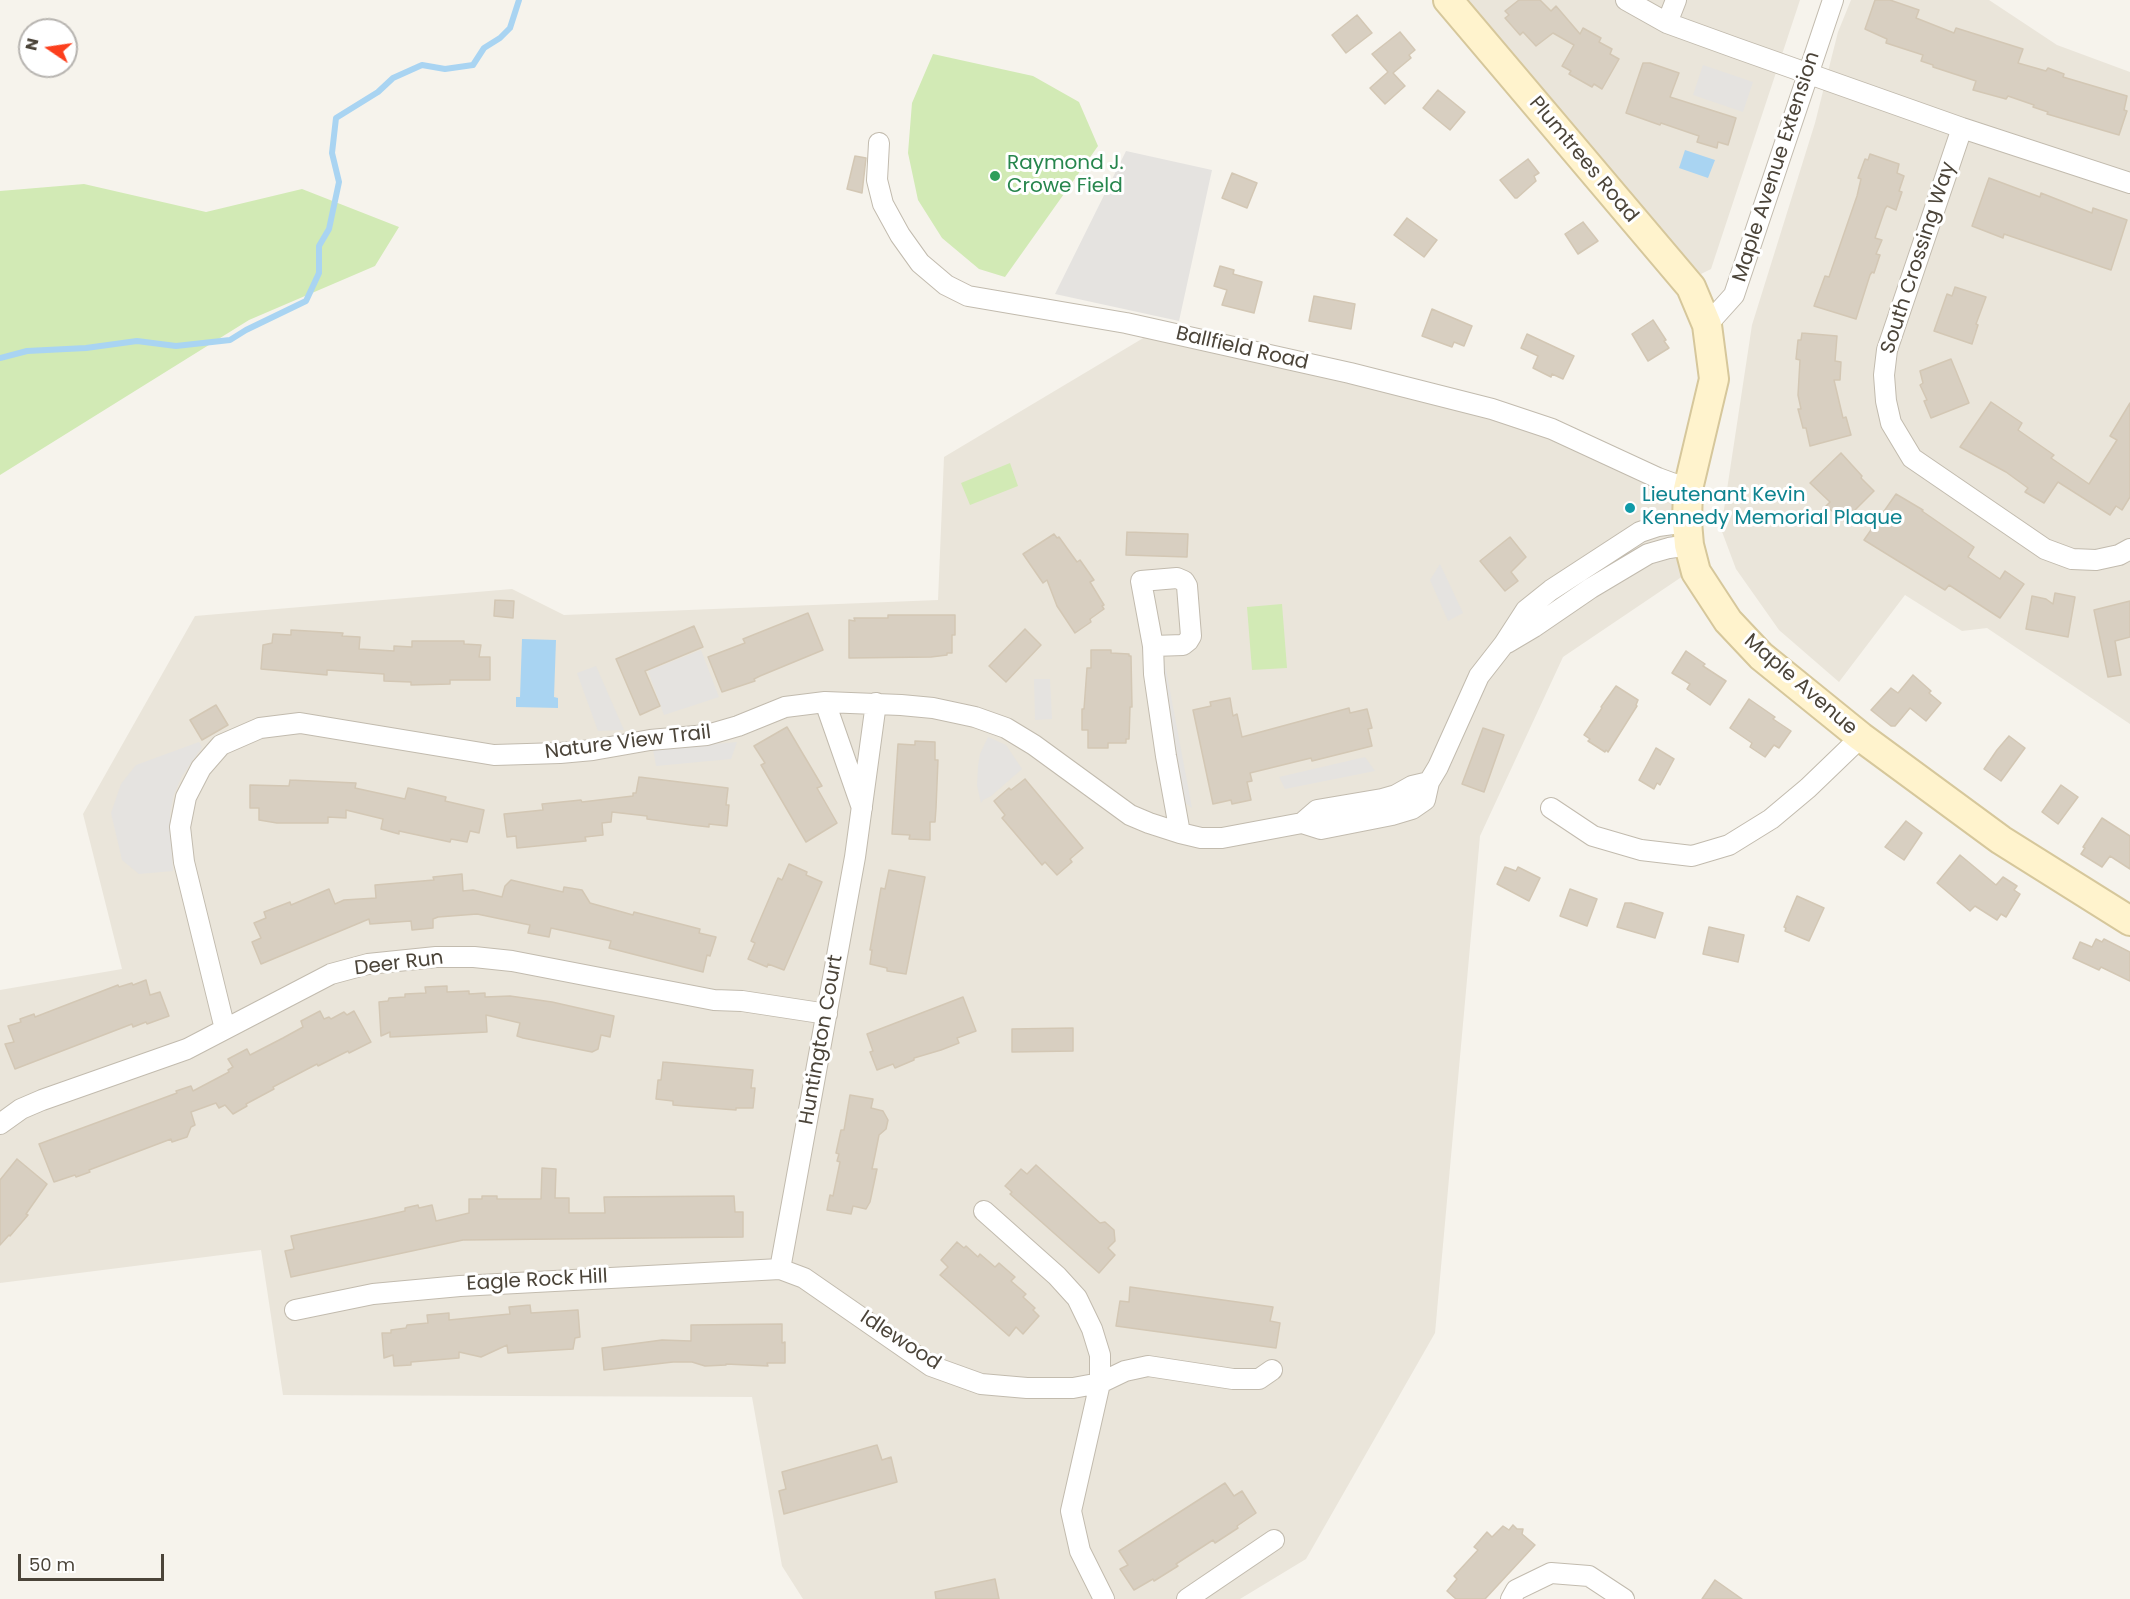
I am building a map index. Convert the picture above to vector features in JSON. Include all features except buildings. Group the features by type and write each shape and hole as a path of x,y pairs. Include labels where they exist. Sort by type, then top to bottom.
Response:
{"main road":[{"name":"Plumtrees Road","path":"1448,0 1691,288 1707,325"},
{"name":"Maple Avenue","path":"1707,325 1714,379 1688,489 1688,534 1696,572 1728,621 1761,657 1860,737 2001,840 2130,921"}],"street":[{"path":"1626,0 1667,22 1808,74 2130,183"},
{"path":"1667,22 1676,0"},
{"name":"Maple Avenue Extension","path":"1707,325 1734,295 1833,0"},
{"name":"South Crossing Way","path":"1962,128 1887,350 1884,375 1891,423 1912,458 2045,549 2072,559 2096,560 2130,549"},
{"name":"Ballfield Road","path":"879,143 878,180 883,204 900,235 920,263 946,285 968,296 1126,323 1350,373 1492,409 1552,429 1658,478 1688,489"},
{"name":"Nature View Trail","path":"225,1029 184,862 180,827 186,797 201,768 221,745 260,728 300,723 494,754 560,753 650,740 707,735 738,726 785,707 825,702 876,703 933,708 975,717 1006,728 1034,745 1130,815 1180,833 1201,838 1222,838 1302,823 1321,829 1412,809 1425,800 1429,782 1442,759 1479,676 1504,644 1526,610 1551,590 1640,532 1658,526 1688,534"},
{"path":"1153,646 1154,674 1180,833"},
{"name":"Huntington Court","path":"825,702 863,811"},
{"name":"Huntington Court","path":"780,1269 863,811 876,703"},
{"path":"1551,808 1593,836 1641,850 1692,856 1729,845 1771,819 1808,788 1860,737"},
{"name":"Deer Run","path":"0,1124 21,1109 42,1100 187,1049 331,974 368,964 436,957 474,957 512,961 714,1000 742,1001 828,1014"},
{"path":"984,1211 1057,1276 1077,1298 1092,1329 1100,1355 1100,1383 1071,1511 1080,1551 1104,1599"},
{"name":"Eagle Rock Hill","path":"295,1310 373,1294 449,1287 780,1269"},
{"name":"Idlewood","path":"780,1269 804,1278 931,1366 981,1384 1027,1388 1073,1388 1100,1383 1125,1371 1148,1366 1233,1378 1259,1379 1272,1370"},
{"path":"1187,1599 1274,1540"},
{"path":"1511,1599 1516,1590 1551,1573 1589,1576 1624,1599"}],"shaded area":[{"path":"1463,0 1800,0 1711,269 1701,274 1575,137"},
{"path":"1851,0 1989,0 2057,45 2130,72 2130,724 1987,628 1962,631 1905,595 1839,682 1779,630 1736,569 1721,529 1752,325 1815,123 1838,32"},
{"path":"1703,65 1753,82 1743,112 1693,95"},
{"path":"1126,151 1212,170 1179,321 1055,294"},
{"path":"1145,337 1466,410 1540,433 1669,495 1673,503 1675,536 1683,576 1563,657 1480,836 1435,1333 1306,1559 1240,1599 803,1599 782,1566 752,1397 283,1395 261,1250 0,1283 0,990 122,969 83,814 195,616 512,589 564,615 938,600 944,457"},
{"path":"1440,564 1463,613 1448,621 1430,580"},
{"path":"701,650 719,697 664,715 648,671"},
{"path":"1164,659 1192,808 1184,802 1158,673"},
{"path":"596,666 624,730 598,731 577,673"},
{"path":"1034,679 1050,679 1052,719 1035,720"},
{"path":"988,737 1006,745 1022,769 981,803 977,785 978,766 980,754"},
{"path":"199,742 202,747 182,776 174,794 170,814 173,871 139,874 122,860 111,813 121,784 136,765"},
{"path":"737,742 731,759 656,766 653,749"},
{"path":"1365,757 1375,771 1285,789 1279,777"}],"green space":[{"name":"Raymond J. Crowe Field","path":"933,54 1033,76 1079,102 1098,146 1005,277 979,269 942,238 918,200 908,153 912,103"},
{"path":"84,184 206,212 302,189 399,227 375,266 249,320 0,475 0,191"},
{"path":"1010,463 1018,486 970,505 961,483"},
{"path":"1282,604 1287,668 1252,670 1247,607"}],"water":[{"path":"1685,150 1715,160 1708,178 1679,168"},
{"path":"522,639 556,640 554,697 558,698 558,708 516,707 516,697 520,697"}],"waterway":[{"path":"0,358 27,351 86,348 137,341 176,346 230,340 306,301 319,273 319,246 329,229 339,182 332,153 336,118 378,92 393,78 422,65 445,69 473,65 484,48 500,38 510,28 519,0"}],"place":[{"name":"Raymond J. Crowe Field","path":"995,176"},
{"name":"Lieutenant Kevin Kennedy Memorial Plaque","path":"1630,508"}]}
